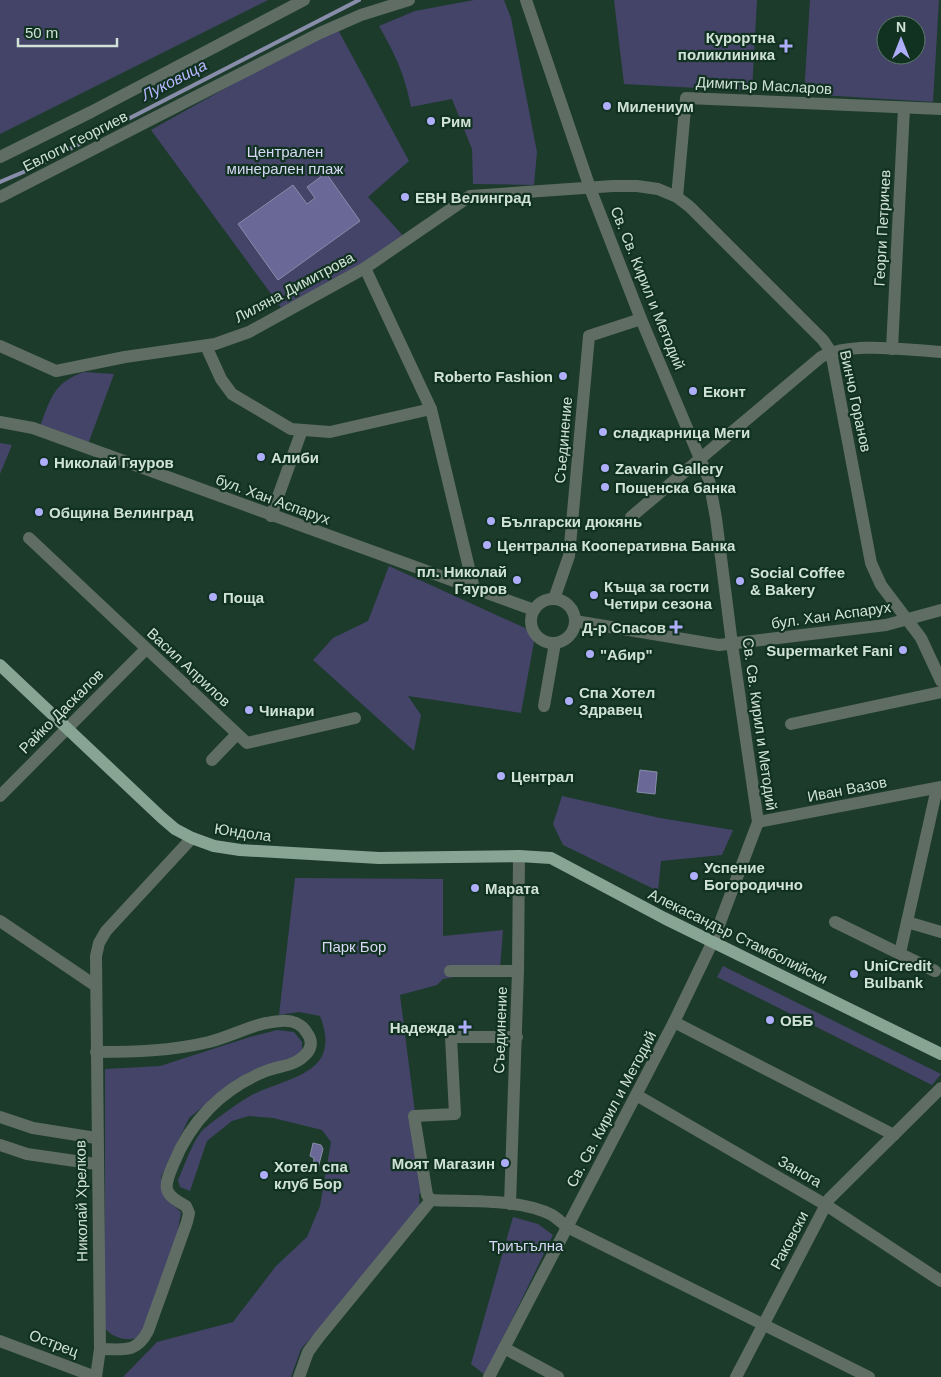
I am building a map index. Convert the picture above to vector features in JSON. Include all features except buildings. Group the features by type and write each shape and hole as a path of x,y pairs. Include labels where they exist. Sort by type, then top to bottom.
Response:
{"main road":[{"name":"Юндола","path":"0,665 161,817 175,829 192,838 214,846 240,850 328,856 379,858 519,856"},
{"name":"Алекасандър Стамболийски","path":"519,856 551,858 941,1054"}],"street":[{"name":"Евлоги Георгиев","path":"0,156 91,112 304,0"},
{"name":"Евлоги Георгиев","path":"0,197 320,33 361,15 409,0"},
{"path":"526,0 590,188"},
{"name":"Димитър Масларов","path":"677,197 686,98 941,109"},
{"name":"Георги Петричев","path":"892,349 904,108"},
{"name":"Винчо Горанов","path":"590,188 637,186 658,189 677,197 822,340 831,352 871,563 881,585 921,638 941,681"},
{"name":"Лиляна Димитрова","path":"0,346 56,371 124,357 206,346 249,332 364,268 470,196 590,188"},
{"name":"Св. Св. Кирил и Методий","path":"489,1377 638,1096 674,1022 713,941 758,822 716,518 709,480 701,456 641,319 590,188"},
{"path":"364,268 432,409 456,520 474,589"},
{"name":"Съединение","path":"554,599 569,556 589,336 641,319"},
{"path":"206,346 221,379 232,394 292,429 330,432 432,409"},
{"path":"631,517 701,456 821,357 831,352 847,349 941,352"},
{"name":"бул. Хан Аспарух","path":"0,422 33,428 534,610"},
{"path":"271,516 302,430"},
{"name":"Васил Априлов","path":"29,538 247,743 355,718"},
{"path":"554,599 561,600 571,608 575,621 571,634 555,643 542,640 536,636 531,624 534,610 542,602 554,599"},
{"name":"бул. Хан Аспарух","path":"575,621 719,645 886,625 941,610"},
{"path":"544,706 555,643"},
{"name":"Райко Даскалов","path":"0,796 146,649"},
{"path":"791,724 941,692"},
{"path":"212,760 237,734"},
{"path":"900,953 939,787"},
{"name":"Иван Вазов","path":"758,822 939,787"},
{"name":"Николай Хрелков","path":"96,1377 100,1349 96,1164 96,956 99,943 106,931 192,838"},
{"name":"Съединение","path":"510,1204 517,1037 519,856"},
{"path":"0,921 96,986"},
{"path":"834,922 935,971"},
{"path":"907,922 941,932"},
{"path":"450,971 518,971"},
{"path":"96,1052 146,1052 177,1049 210,1042 271,1022 284,1020 296,1023 304,1028 311,1039 310,1048 304,1056 294,1063 266,1071 242,1082 215,1102 193,1126 183,1141 166,1182 167,1191 173,1199 186,1206 189,1213 148,1331 142,1341 134,1348 100,1349"},
{"path":"674,1022 894,1135"},
{"path":"517,1037 451,1037 455,1114 414,1116 427,1195 431,1200 510,1204 530,1207 552,1215 567,1227 868,1377"},
{"name":"Раковски","path":"736,1377 826,1205 941,1088"},
{"name":"Занога","path":"638,1096 826,1205 941,1281"},
{"path":"0,1118 33,1128 96,1138"},
{"path":"0,1145 28,1154 96,1164"},
{"path":"299,1377 308,1352 319,1337 431,1200"},
{"name":"Острец","path":"0,1341 96,1377"},
{"path":"504,1348 558,1377"}],"green space":[{"path":"0,0 268,0 0,134"},
{"path":"474,0 504,0 511,18 537,152 534,185 473,184 472,149 452,99 411,107 399,65 379,26 415,11"},
{"path":"614,0 757,0 752,91 624,84"},
{"path":"810,0 939,0 933,102 804,94"},
{"name":"Централен минерален плаж","path":"336,26 409,161 368,197 406,239 285,313 151,130"},
{"path":"84,372 114,374 88,444 40,426 54,393 66,381"},
{"path":"0,443 12,445 0,474"},
{"path":"389,566 525,628 534,642 521,713 408,696 421,715 414,751 313,660 333,638 368,621"},
{"path":"562,796 660,818 733,830 722,855 661,861 658,891 563,845 553,824"},
{"name":"Парк Бор","path":"295,878 443,879 443,936 503,930 500,969 443,979 437,985 400,995 422,1167 424,1192 419,1194 420,1214 301,1349 291,1377 123,1377 157,1342 233,1322 276,1266 307,1237 320,1206 331,1142 322,1130 273,1118 249,1116 232,1121 207,1141 190,1191 180,1187 178,1180 194,1142 205,1128 250,1096 308,1071 318,1062 324,1051 325,1036 320,1016 299,1012 279,1015"},
{"path":"723,966 941,1074 932,1085 717,977"},
{"path":"277,1030 294,1032 302,1042 302,1053 237,1079 189,1118 161,1177 166,1199 181,1212 176,1242 144,1328 138,1338 124,1339 112,1335 105,1329 105,1069 160,1066"},
{"name":"Триъгълна","path":"513,1217 538,1224 553,1235 485,1375 471,1364"}],"water":[{"path":"326,173 360,221 278,280 238,224 293,185 307,204 315,198 307,187"},
{"path":"640,770 657,772 655,794 637,792"},
{"path":"313,1143 321,1145 323,1149 318,1168 313,1166 314,1158 310,1156"}],"waterway":[{"name":"Луковица","path":"0,182 33,168 359,0"}],"place":[{"name":"Курортна поликлиника","path":"786,46"},
{"name":"Милениум","path":"607,106"},
{"name":"Рим","path":"431,121"},
{"name":"ЕВН Велинград","path":"405,197"},
{"name":"Roberto Fashion","path":"563,376"},
{"name":"Еконт","path":"693,391"},
{"name":"сладкарница Меги","path":"603,432"},
{"name":"Алиби","path":"261,457"},
{"name":"Николай Гяуров","path":"44,462"},
{"name":"Zavarin Gallery","path":"605,468"},
{"name":"Пощенска банка","path":"605,487"},
{"name":"Община Велинград","path":"39,512"},
{"name":"Български дюкянь","path":"491,521"},
{"name":"Централна Кооперативна Банка","path":"487,545"},
{"name":"пл. Николай Гяуров","path":"517,580"},
{"name":"Social Coffee & Bakery","path":"740,581"},
{"name":"Къща за гости Четири сезона","path":"594,595"},
{"name":"Поща","path":"213,597"},
{"name":"Д-р Спасов","path":"676,627"},
{"name":"Supermarket Fani","path":"903,650"},
{"name":"\"Абир\"","path":"590,654"},
{"name":"Спа Хотел Здравец","path":"569,701"},
{"name":"Чинари","path":"249,710"},
{"name":"Централ","path":"501,776"},
{"name":"Успение Богородично","path":"694,876"},
{"name":"Марата","path":"475,888"},
{"name":"UniCredit Bulbank","path":"854,974"},
{"name":"ОББ","path":"770,1020"},
{"name":"Надежда","path":"465,1027"},
{"name":"Моят Магазин","path":"505,1163"},
{"name":"Хотел спа клуб Бор","path":"264,1175"}]}
